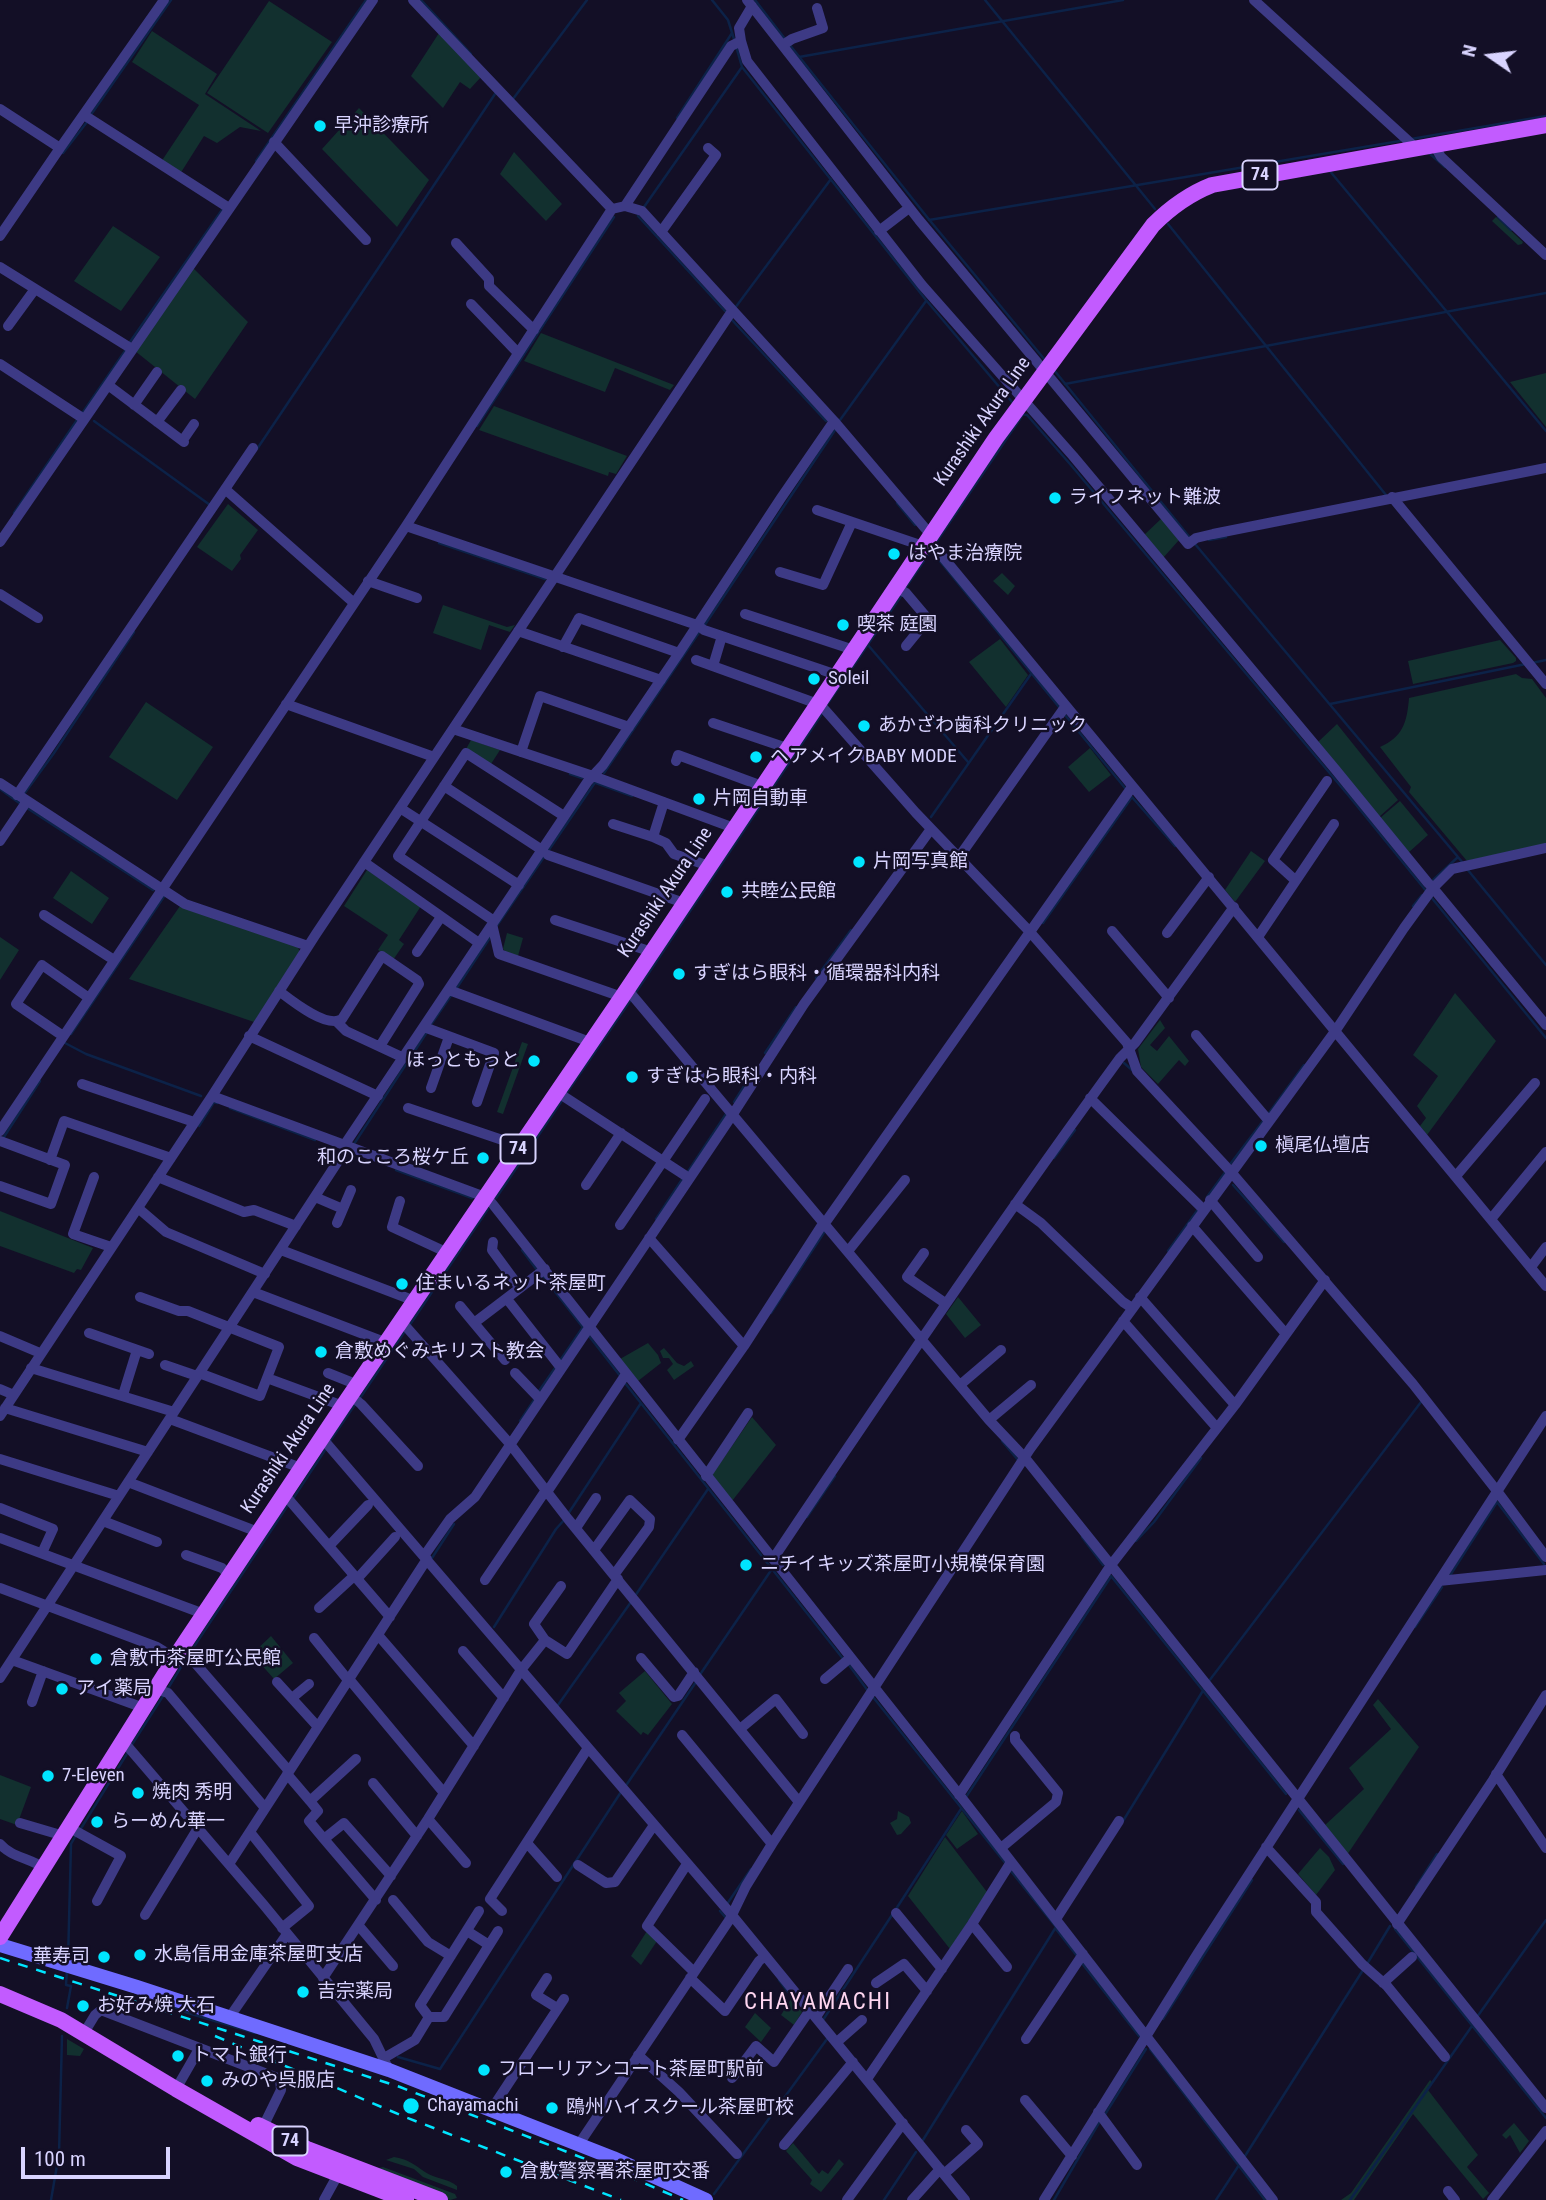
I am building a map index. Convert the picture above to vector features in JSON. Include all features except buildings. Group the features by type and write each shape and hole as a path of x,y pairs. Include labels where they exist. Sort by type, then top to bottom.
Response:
{"main road":[{"name":"Kurashiki Akura Line","path":"0,1937 128,1746 144,1708 162,1691 204,1614 229,1575 258,1532 289,1499 301,1468 326,1443 387,1343 405,1326 415,1301 485,1197 520,1146 562,1095 590,1042 788,748 822,706 837,675 854,650 901,590 1021,400 1153,225 1173,206 1212,185 1546,125"},
{"name":"74","path":"0,1994 48,2013 260,2132 406,2200"},
{"name":"74","path":"177,2087 239,2116 260,2132 304,2152 308,2164 373,2174 440,2200"},
{"path":"373,2174 381,2185 413,2200"},
{"path":"391,2180 405,2191 429,2200"}],"street":[{"path":"0,236 60,148 87,117 164,0"},
{"path":"0,542 81,417 107,386 226,206 373,0"},
{"path":"412,0 612,209"},
{"path":"1254,0 1416,148"},
{"path":"625,206 737,43 739,28 749,3 787,42 909,208 1048,366 1193,541 1546,468"},
{"path":"787,42 822,28 817,8"},
{"path":"737,43 747,61 922,285 1073,456 1335,769 1430,889 1546,1025"},
{"path":"0,109 60,148"},
{"path":"87,117 226,206"},
{"path":"274,142 366,240"},
{"path":"1434,145 1441,157 1546,255"},
{"path":"661,232 716,155 708,148"},
{"path":"0,1186 51,1204 65,1165 1,1138 63,1036 114,960 165,892 354,603 372,582 612,209 625,206 642,211 834,421 1063,709 1132,787 1232,911 1258,937 1546,1286"},
{"path":"879,231 909,208"},
{"path":"456,243 489,279 489,286 534,330"},
{"path":"0,267 130,348"},
{"path":"8,326 35,289"},
{"path":"471,304 518,353"},
{"path":"148,1452 6,1411 14,1395 34,1369 40,1353 161,1178 194,1122 282,993 308,946 403,810 434,757 456,730 553,577 732,311"},
{"path":"0,364 81,417"},
{"path":"134,405 157,372"},
{"path":"107,386 183,441 194,424"},
{"path":"157,422 181,390"},
{"path":"0,1678 256,1293 265,1273 317,1199 348,1146 348,1141 452,991 478,943 493,928 519,884 545,853 565,816 679,653 701,627 780,498 834,421"},
{"path":"0,841 23,800 213,507 228,491 253,448"},
{"path":"228,491 354,603"},
{"path":"1394,500 1546,684"},
{"path":"817,510 930,542"},
{"path":"780,572 823,585 852,522"},
{"path":"408,527 837,675"},
{"path":"372,582 417,598"},
{"path":"901,590 928,619 906,646"},
{"path":"0,594 38,618"},
{"path":"745,614 854,650"},
{"path":"563,646 579,618 679,653"},
{"path":"520,632 661,680"},
{"path":"713,666 722,636"},
{"path":"696,660 822,706 1127,1043 1137,1071 1231,1172 1323,1283 1413,1384 1546,1558"},
{"path":"521,752 540,696 629,727"},
{"path":"289,705 434,757"},
{"path":"959,857 1063,709"},
{"path":"713,723 788,748"},
{"path":"456,730 593,776 663,805 734,828"},
{"path":"565,816 466,753 398,856 493,928 499,954 624,993 733,1114 849,1250 919,1340 1025,1458 1546,2108"},
{"path":"676,761 678,755 762,786"},
{"path":"1295,880 1273,860 1327,780"},
{"path":"0,783 191,907 308,946"},
{"path":"444,786 545,853 684,903"},
{"path":"680,1443 825,1225 1132,787"},
{"path":"653,837 663,805"},
{"path":"403,810 519,884"},
{"path":"613,824 653,837 666,843 674,854 709,866"},
{"path":"1258,937 1334,824"},
{"path":"229,1864 380,1637 450,1519 475,1497 538,1396 587,1330 649,1238 686,1176 733,1114 804,1004 931,829"},
{"path":"726,1910 1025,1458 1124,1321 1130,1307 1140,1297 1267,1118 1333,1031 1430,889 1444,876 1466,866 1546,848"},
{"path":"366,864 478,943"},
{"path":"1167,933 1207,880"},
{"path":"775,1562 919,1340 1018,1206 1120,1058 1169,998 1232,911"},
{"path":"44,915 114,960"},
{"path":"416,952 441,917"},
{"path":"555,920 652,952"},
{"path":"1112,930 1169,998"},
{"path":"282,993 328,1022 337,1022 342,1019 382,956 417,979 419,984 380,1046"},
{"path":"63,1036 16,1004 42,965 89,998"},
{"path":"452,991 590,1042"},
{"path":"337,1022 346,1031 404,1058"},
{"path":"427,1029 494,1054 477,1102"},
{"path":"1196,1035 1267,1118"},
{"path":"430,1088 449,1037"},
{"path":"252,1038 378,1096"},
{"path":"1456,1176 1535,1083"},
{"path":"82,1084 194,1122"},
{"path":"562,1095 686,1176"},
{"path":"212,1096 485,1197 624,1377 775,1562 847,1661 962,1799 1001,1849 1009,1865 1057,1921 1080,1957 1146,2036 1273,2200"},
{"path":"620,1225 705,1099"},
{"path":"1092,1101 1258,1257"},
{"path":"408,1108 520,1146"},
{"path":"50,1160 64,1121 172,1158"},
{"path":"586,1185 621,1133"},
{"path":"1491,1219 1546,1152"},
{"path":"94,1177 73,1234 111,1247"},
{"path":"161,1178 243,1212 254,1210 296,1226"},
{"path":"849,1250 905,1180"},
{"path":"337,1223 351,1190"},
{"path":"317,1199 343,1209"},
{"path":"400,1201 392,1227 448,1253"},
{"path":"1018,1206 1041,1223 1130,1307"},
{"path":"140,1209 166,1232 265,1273"},
{"path":"1192,1226 1286,1334"},
{"path":"649,1238 744,1346"},
{"path":"1531,1267 1546,1247"},
{"path":"490,1248 520,1288"},
{"path":"283,1251 415,1301"},
{"path":"924,1253 907,1276 945,1303"},
{"path":"474,1323 542,1271"},
{"path":"962,1799 1111,1565 1235,1405 1323,1283"},
{"path":"256,1293 387,1343"},
{"path":"139,1297 279,1348 260,1396 165,1365"},
{"path":"1140,1297 1235,1405"},
{"path":"507,1299 559,1365"},
{"path":"460,1306 505,1360"},
{"path":"1124,1321 1217,1428"},
{"path":"405,1326 510,1444 797,1800"},
{"path":"89,1333 149,1354"},
{"path":"0,1336 40,1353"},
{"path":"123,1395 137,1350"},
{"path":"960,1385 1001,1350"},
{"path":"34,1369 123,1395 301,1468"},
{"path":"328,1373 418,1466"},
{"path":"515,1373 538,1396"},
{"path":"485,1580 624,1377"},
{"path":"267,1378 353,1398"},
{"path":"989,1420 1031,1385"},
{"path":"0,1390 14,1395"},
{"path":"706,1475 748,1413"},
{"path":"1044,2200 1101,2116 1146,2036 1269,1850 1296,1799 1546,1416"},
{"path":"326,1443 726,1910 965,2200"},
{"path":"0,1459 119,1496"},
{"path":"130,1483 258,1532"},
{"path":"569,1520 596,1498"},
{"path":"289,1499 390,1617"},
{"path":"561,1586 534,1624 545,1640 567,1654 649,1527 650,1519 630,1500 594,1550"},
{"path":"329,1546 368,1505"},
{"path":"0,1508 53,1529 42,1553"},
{"path":"105,1522 157,1542"},
{"path":"319,1608 356,1577 395,1537"},
{"path":"0,1538 204,1614"},
{"path":"186,1555 222,1568 229,1575"},
{"path":"1439,1581 1546,1570"},
{"path":"0,1588 157,1647 183,1654 318,1811 309,1821 376,1900"},
{"path":"380,1637 474,1746"},
{"path":"314,1639 444,1793"},
{"path":"325,1975 391,1877 521,1670 545,1640"},
{"path":"463,1651 504,1698"},
{"path":"641,1658 674,1697 697,1676"},
{"path":"14,1660 144,1708"},
{"path":"825,1679 847,1661"},
{"path":"32,1702 43,1671"},
{"path":"277,1682 318,1727"},
{"path":"292,1698 309,1684"},
{"path":"162,1691 265,1808"},
{"path":"1397,1924 1546,1695"},
{"path":"740,1729 776,1699 803,1734"},
{"path":"682,1735 770,1842"},
{"path":"1001,1849 1056,1802 1058,1793 1015,1740 1015,1736"},
{"path":"128,1746 325,1975 374,2039 387,2064"},
{"path":"502,1911 490,1899 587,1748"},
{"path":"310,1801 356,1759"},
{"path":"1496,1774 1546,1848"},
{"path":"373,1783 417,1836"},
{"path":"428,1819 466,1863"},
{"path":"1057,1921 1119,1821"},
{"path":"20,1823 72,1832 121,1856 97,1901"},
{"path":"324,1839 344,1823 391,1877"},
{"path":"578,1865 606,1883 615,1882 653,1825"},
{"path":"145,1915 198,1829"},
{"path":"229,2018 285,1931 309,1906 250,1832"},
{"path":"527,1843 558,1877"},
{"path":"0,1844 6,1852 44,1868"},
{"path":"1269,1850 1316,1902 1316,1912 1383,1983 1445,2057"},
{"path":"687,1864 647,1926 725,2011 763,1957"},
{"path":"867,2079 1009,1865"},
{"path":"393,1900 428,1941 451,1956"},
{"path":"579,2144 730,1919 726,1910"},
{"path":"429,2017 420,2005 479,1911"},
{"path":"897,1913 942,1969"},
{"path":"972,1924 1007,1967"},
{"path":"359,1926 394,1966"},
{"path":"467,1931 489,1945"},
{"path":"429,2017 444,2017 498,1931"},
{"path":"0,1945 229,2018 387,2064 706,2200"},
{"path":"1026,2039 1080,1957"},
{"path":"1383,1983 1412,1957"},
{"path":"876,1983 904,1964 927,1991"},
{"path":"732,2078 755,2046 774,2062 848,1969"},
{"path":"491,2110 561,2003 536,1995 547,1978"},
{"path":"84,2033 95,2014 102,2010 280,2079 281,2090 260,2132"},
{"path":"387,2064 415,2040 429,2017"},
{"path":"836,2042 862,2020"},
{"path":"177,2087 199,2049"},
{"path":"638,2055 679,2092 737,2154"},
{"path":"785,2145 851,2064"},
{"path":"1025,2100 1072,2155"},
{"path":"1101,2116 1138,2165"},
{"path":"847,2200 903,2123"},
{"path":"912,2200 978,2144 966,2130"},
{"path":"1492,2200 1546,2131"},
{"path":"324,2200 341,2169"}],"green space":[{"path":"269,1 332,42 268,133 207,93"},
{"path":"152,31 217,74 205,94 261,131 240,127 217,143 204,136 180,174 161,162 199,105 132,62"},
{"path":"439,33 481,77 470,89 460,82 443,108 411,76"},
{"path":"359,108 429,180 397,227 322,149"},
{"path":"514,152 562,204 546,221 500,174"},
{"path":"1496,217 1523,242 1522,244 1518,245 1492,221"},
{"path":"113,226 160,257 121,311 74,281"},
{"path":"193,268 248,322 195,399 135,351"},
{"path":"541,333 674,385 670,390 615,368 605,392 524,361"},
{"path":"1546,373 1546,427 1510,382"},
{"path":"494,406 627,456 616,474 609,472 608,476 479,430"},
{"path":"228,504 258,530 232,571 197,547"},
{"path":"1162,518 1179,540 1163,558 1143,536"},
{"path":"1002,573 1015,586 1008,595 993,581"},
{"path":"443,605 507,627 515,625 510,632 489,625 481,650 433,633"},
{"path":"1000,639 1028,675 1006,707 969,662"},
{"path":"1500,640 1516,658 1513,663 1413,684 1408,661"},
{"path":"1516,674 1532,679 1546,698 1546,844 1467,861 1409,792 1411,787 1380,747 1394,738 1402,728 1409,698"},
{"path":"146,702 213,747 177,800 109,757"},
{"path":"1337,724 1398,800 1379,817 1318,742"},
{"path":"471,740 500,750 491,764 466,749"},
{"path":"1090,748 1111,775 1089,792 1068,767"},
{"path":"1400,801 1428,835 1408,853 1380,818"},
{"path":"1251,851 1265,861 1235,902 1225,890"},
{"path":"367,870 421,906 399,940 404,944 393,960 378,950 388,935 344,906"},
{"path":"71,871 109,898 92,924 53,898"},
{"path":"180,906 298,947 300,953 254,1022 129,979"},
{"path":"507,933 523,938 518,956 503,949"},
{"path":"0,937 19,950 0,980"},
{"path":"1455,993 1496,1041 1427,1135 1420,1126 1426,1118 1417,1106 1438,1076 1413,1055"},
{"path":"1160,1020 1165,1028 1150,1045 1157,1051 1169,1036 1189,1061 1185,1066 1179,1060 1158,1084 1141,1067 1138,1049"},
{"path":"522,1042 528,1044 503,1114 497,1112"},
{"path":"0,1211 93,1248 81,1270 77,1269 74,1273 0,1246"},
{"path":"958,1297 981,1325 965,1338 946,1314"},
{"path":"648,1343 661,1363 638,1381 620,1359"},
{"path":"664,1348 677,1363 684,1366 691,1361 694,1366 674,1380 667,1370 673,1364 669,1358 663,1358 660,1351"},
{"path":"752,1417 776,1445 732,1501 712,1475"},
{"path":"271,1636 293,1663 274,1679 252,1654"},
{"path":"645,1671 672,1704 648,1735 643,1732 641,1735 616,1711 626,1701 619,1693"},
{"path":"1378,1699 1419,1747 1347,1855 1324,1826 1364,1789 1349,1768 1391,1729 1373,1705"},
{"path":"0,1775 31,1787 17,1825 0,1819"},
{"path":"898,1811 909,1817 911,1823 897,1835 890,1823 897,1819"},
{"path":"962,1811 978,1834 957,1849 946,1835"},
{"path":"945,1837 987,1892 950,1949 908,1896"},
{"path":"1320,1848 1329,1857 1335,1870 1316,1895 1298,1874"},
{"path":"647,1931 657,1941 641,1965 631,1956"},
{"path":"791,1999 802,2012 794,2025 781,2015"},
{"path":"755,2013 771,2028 761,2042 745,2027"},
{"path":"67,2039 84,2049 80,2056 67,2055"},
{"path":"1430,2080 1433,2083 1428,2090 1478,2155 1467,2167 1489,2193 1483,2199 1413,2114 1354,2200 1341,2200 1351,2193"},
{"path":"1514,2123 1529,2141 1520,2153 1510,2135 1506,2139 1502,2135"},
{"path":"793,2143 819,2174 822,2170 828,2174 839,2159 844,2164 821,2192 810,2184 812,2180 786,2151"},
{"path":"394,2157 453,2183 457,2190 423,2177 414,2169 386,2160"},
{"path":"383,2167 455,2194 457,2198 450,2200 380,2174 379,2168"}],"waterway":[{"path":"90,116 171,0"},
{"path":"256,161 366,0"},
{"path":"421,0 471,54"},
{"path":"513,99 587,0"},
{"path":"712,0 728,20 734,39"},
{"path":"755,0 785,39"},
{"path":"985,0 1155,209"},
{"path":"799,57 1123,0"},
{"path":"677,118 732,33"},
{"path":"789,44 1045,360"},
{"path":"736,46 742,67 926,300 1012,402"},
{"path":"644,207 742,67"},
{"path":"257,449 497,91"},
{"path":"1411,139 1546,116"},
{"path":"63,153 87,122"},
{"path":"929,220 1400,141"},
{"path":"1429,153 1445,167"},
{"path":"1329,170 1546,431"},
{"path":"735,308 831,179"},
{"path":"130,342 224,207"},
{"path":"638,216 725,311"},
{"path":"477,426 614,217"},
{"path":"1498,217 1511,230"},
{"path":"1168,224 1386,495"},
{"path":"1065,384 1546,293"},
{"path":"840,420 926,301"},
{"path":"731,319 826,421"},
{"path":"81,415 127,348"},
{"path":"1054,370 1191,539"},
{"path":"1020,414 1027,415 1070,464 1427,892"},
{"path":"935,544 1022,416"},
{"path":"14,513 77,420"},
{"path":"94,421 210,505"},
{"path":"704,626 835,430"},
{"path":"897,503 915,525"},
{"path":"1209,540 1226,537"},
{"path":"439,543 545,579"},
{"path":"1195,544 1463,863"},
{"path":"904,590 932,549"},
{"path":"935,555 1059,707"},
{"path":"826,706 901,596"},
{"path":"604,773 700,631"},
{"path":"24,794 134,632"},
{"path":"868,645 968,762"},
{"path":"1532,663 1546,660"},
{"path":"1330,704 1526,664"},
{"path":"931,817 1031,674"},
{"path":"636,992 823,712"},
{"path":"1065,715 1125,788"},
{"path":"570,774 582,778"},
{"path":"496,927 596,781"},
{"path":"596,783 632,796"},
{"path":"0,789 22,805"},
{"path":"1131,796 1175,846"},
{"path":"1043,923 1132,797"},
{"path":"27,808 153,890"},
{"path":"1432,881 1458,857"},
{"path":"1467,869 1546,965"},
{"path":"71,1034 165,895"},
{"path":"1413,906 1422,895"},
{"path":"1431,897 1546,1038"},
{"path":"816,978 851,930"},
{"path":"456,989 491,936"},
{"path":"430,1026 452,994"},
{"path":"566,1094 630,1001"},
{"path":"765,1053 796,1007"},
{"path":"354,1144 427,1032"},
{"path":"65,1043 86,1054 201,1096"},
{"path":"1124,1063 1132,1070"},
{"path":"1269,1113 1304,1065"},
{"path":"734,1102 753,1072"},
{"path":"2,1140 40,1081"},
{"path":"496,1198 563,1099"},
{"path":"199,1126 214,1102 217,1103"},
{"path":"230,1108 315,1140"},
{"path":"687,1173 726,1114"},
{"path":"1231,1163 1263,1121"},
{"path":"1054,1158 1075,1130"},
{"path":"396,1170 472,1198"},
{"path":"1207,1197 1226,1171"},
{"path":"656,1219 683,1178"},
{"path":"1233,1185 1284,1242"},
{"path":"1168,1251 1199,1208"},
{"path":"409,1326 488,1209"},
{"path":"771,1313 825,1231"},
{"path":"522,1250 537,1270"},
{"path":"542,1275 585,1330"},
{"path":"559,1362 583,1327"},
{"path":"360,1398 405,1331"},
{"path":"589,1336 621,1377"},
{"path":"539,1391 555,1368"},
{"path":"625,1383 844,1660"},
{"path":"520,1421 534,1400"},
{"path":"1209,1681 1421,1402"},
{"path":"330,1441 356,1403"},
{"path":"568,1514 641,1403"},
{"path":"1002,1441 1018,1460"},
{"path":"292,1500 327,1447"},
{"path":"1136,1541 1154,1522 1201,1458"},
{"path":"807,1517 835,1476"},
{"path":"635,1596 708,1489"},
{"path":"1497,1502 1544,1564"},
{"path":"1449,1577 1497,1502"},
{"path":"191,1651 288,1505"},
{"path":"494,1627 565,1519"},
{"path":"432,1558 454,1524"},
{"path":"1082,1537 1103,1565"},
{"path":"699,1676 774,1566"},
{"path":"1111,1576 1286,1794"},
{"path":"966,1797 1110,1578"},
{"path":"1415,1627 1442,1587"},
{"path":"558,1705 631,1602"},
{"path":"167,1690 187,1657"},
{"path":"849,1665 868,1691"},
{"path":"625,1787 696,1682"},
{"path":"1123,1821 1204,1689"},
{"path":"131,1746 163,1696"},
{"path":"873,1697 1006,1864"},
{"path":"80,1830 128,1752"},
{"path":"398,2057 440,2069 621,1792"},
{"path":"896,1909 961,1809"},
{"path":"1299,1810 1343,1864"},
{"path":"68,1960 71,1844 76,1835"},
{"path":"1416,1887 1437,1854"},
{"path":"727,1904 751,1869"},
{"path":"1010,1870 1056,1927"},
{"path":"1163,2019 1252,1880"},
{"path":"720,1911 726,1918"},
{"path":"823,2020 892,1915"},
{"path":"1477,2017 1546,1920"},
{"path":"1367,1964 1390,1926"},
{"path":"923,2140 1056,1927"},
{"path":"1056,1929 1077,1956"},
{"path":"1395,1929 1546,2118"},
{"path":"1081,1962 1139,2036"},
{"path":"67,1970 66,1985 71,1986 67,2008"},
{"path":"1245,2156 1363,1970"},
{"path":"779,1980 788,1992"},
{"path":"165,2003 188,2013 255,2033"},
{"path":"1350,2200 1472,2026"},
{"path":"51,2200 59,2154 62,2036"},
{"path":"714,2194 827,2039"},
{"path":"1104,2116 1146,2049"},
{"path":"1150,2049 1265,2200"},
{"path":"1054,2200 1100,2121"},
{"path":"884,2200 916,2152"},
{"path":"1216,2200 1241,2162"}],"railway":[{"path":"0,1958 400,2087 683,2200"},
{"path":"215,2036 405,2117 621,2200"}],"place":[{"name":"早沖診療所","path":"320,126"},
{"name":"ライフネット難波","path":"1055,498"},
{"name":"はやま治療院","path":"894,554"},
{"name":"喫茶 庭園","path":"843,625"},
{"name":"Soleil","path":"814,679"},
{"name":"あかざわ歯科クリニック","path":"864,726"},
{"name":"ヘアメイクBABY MODE","path":"756,757"},
{"name":"片岡自動車","path":"699,799"},
{"name":"片岡写真館","path":"859,862"},
{"name":"共睦公民館","path":"727,892"},
{"name":"すぎはら眼科・循環器科内科","path":"679,974"},
{"name":"ほっともっと","path":"534,1061"},
{"name":"すぎはら眼科・内科","path":"632,1077"},
{"name":"槇尾仏壇店","path":"1261,1146"},
{"name":"和のこころ桜ケ丘","path":"483,1158"},
{"name":"住まいるネット茶屋町","path":"402,1284"},
{"name":"倉敷めぐみキリスト教会","path":"321,1352"},
{"name":"ニチイキッズ茶屋町小規模保育園","path":"746,1565"},
{"name":"倉敷市茶屋町公民館","path":"96,1659"},
{"name":"アイ薬局","path":"62,1689"},
{"name":"7-Eleven","path":"48,1776"},
{"name":"焼肉 秀明","path":"138,1793"},
{"name":"らーめん華一","path":"97,1822"},
{"name":"水島信用金庫茶屋町支店","path":"140,1955"},
{"name":"華寿司","path":"104,1957"},
{"name":"吉宗薬局","path":"303,1992"},
{"name":"お好み焼 大石","path":"83,2006"},
{"name":"トマト銀行","path":"178,2056"},
{"name":"フローリアンコート茶屋町駅前","path":"484,2070"},
{"name":"みのや呉服店","path":"207,2081"},
{"name":"Chayamachi","path":"411,2106"},
{"name":"鴎州ハイスクール茶屋町校","path":"552,2108"},
{"name":"倉敷警察署茶屋町交番","path":"506,2172"}],"district":[{"name":"CHAYAMACHI","path":"818,2003"}]}
